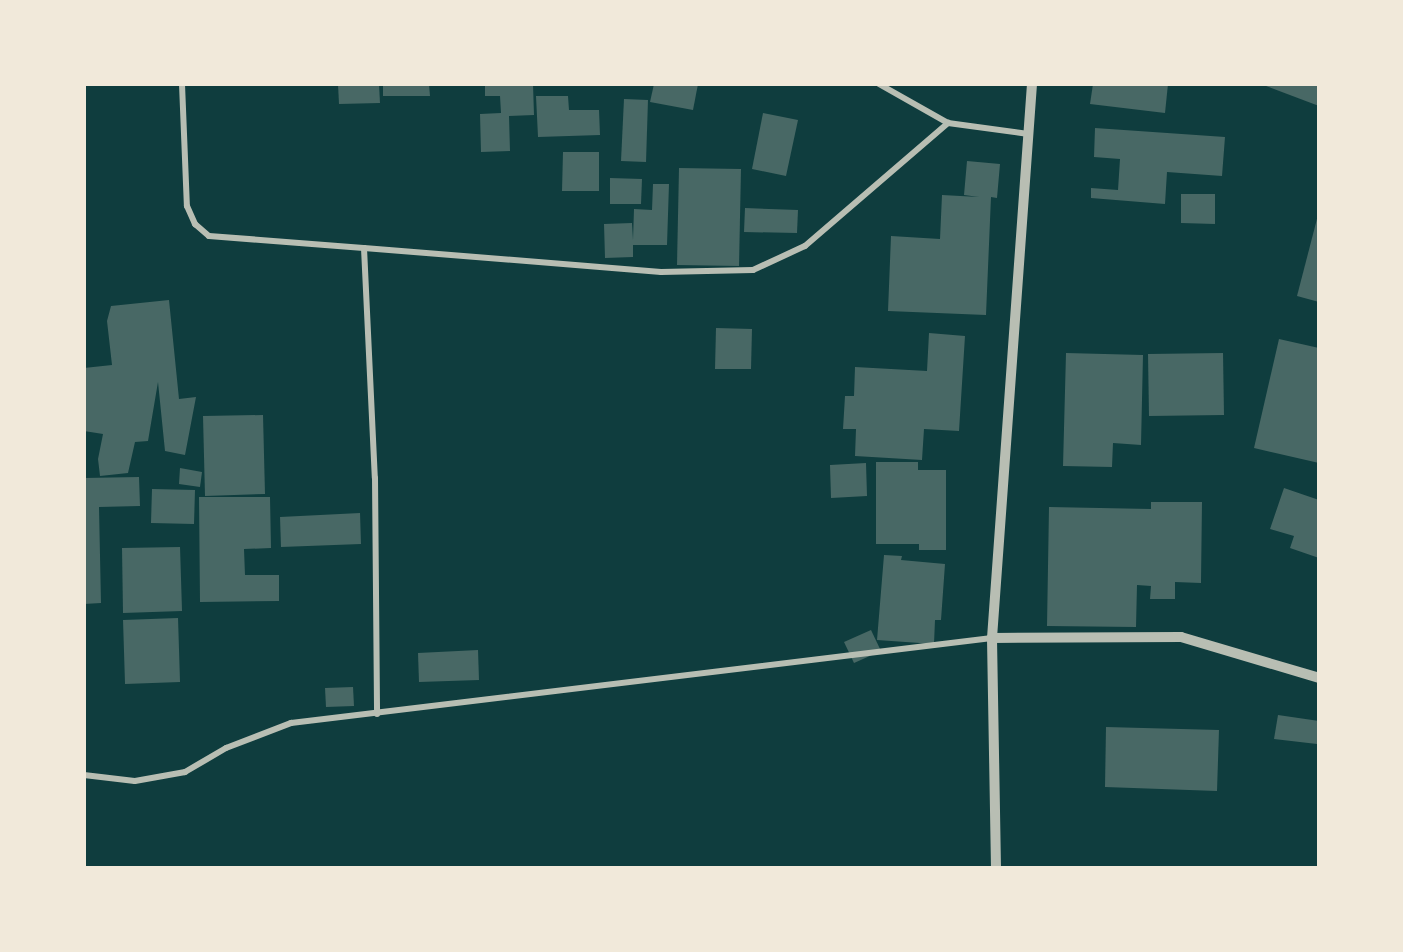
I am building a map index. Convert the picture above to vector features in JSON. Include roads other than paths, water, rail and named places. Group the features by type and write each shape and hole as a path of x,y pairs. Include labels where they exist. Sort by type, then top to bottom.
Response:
{"street":[{"path":"182,84 187,206 195,224 209,236 661,272 753,270 805,246 948,123"},
{"path":"879,84 948,123 1028,134"},
{"path":"996,868 992,638 1032,84"},
{"path":"364,248 375,478 376,714"},
{"path":"84,775 135,781 185,772 226,748 291,723 992,638 1181,637 1319,678"}]}
